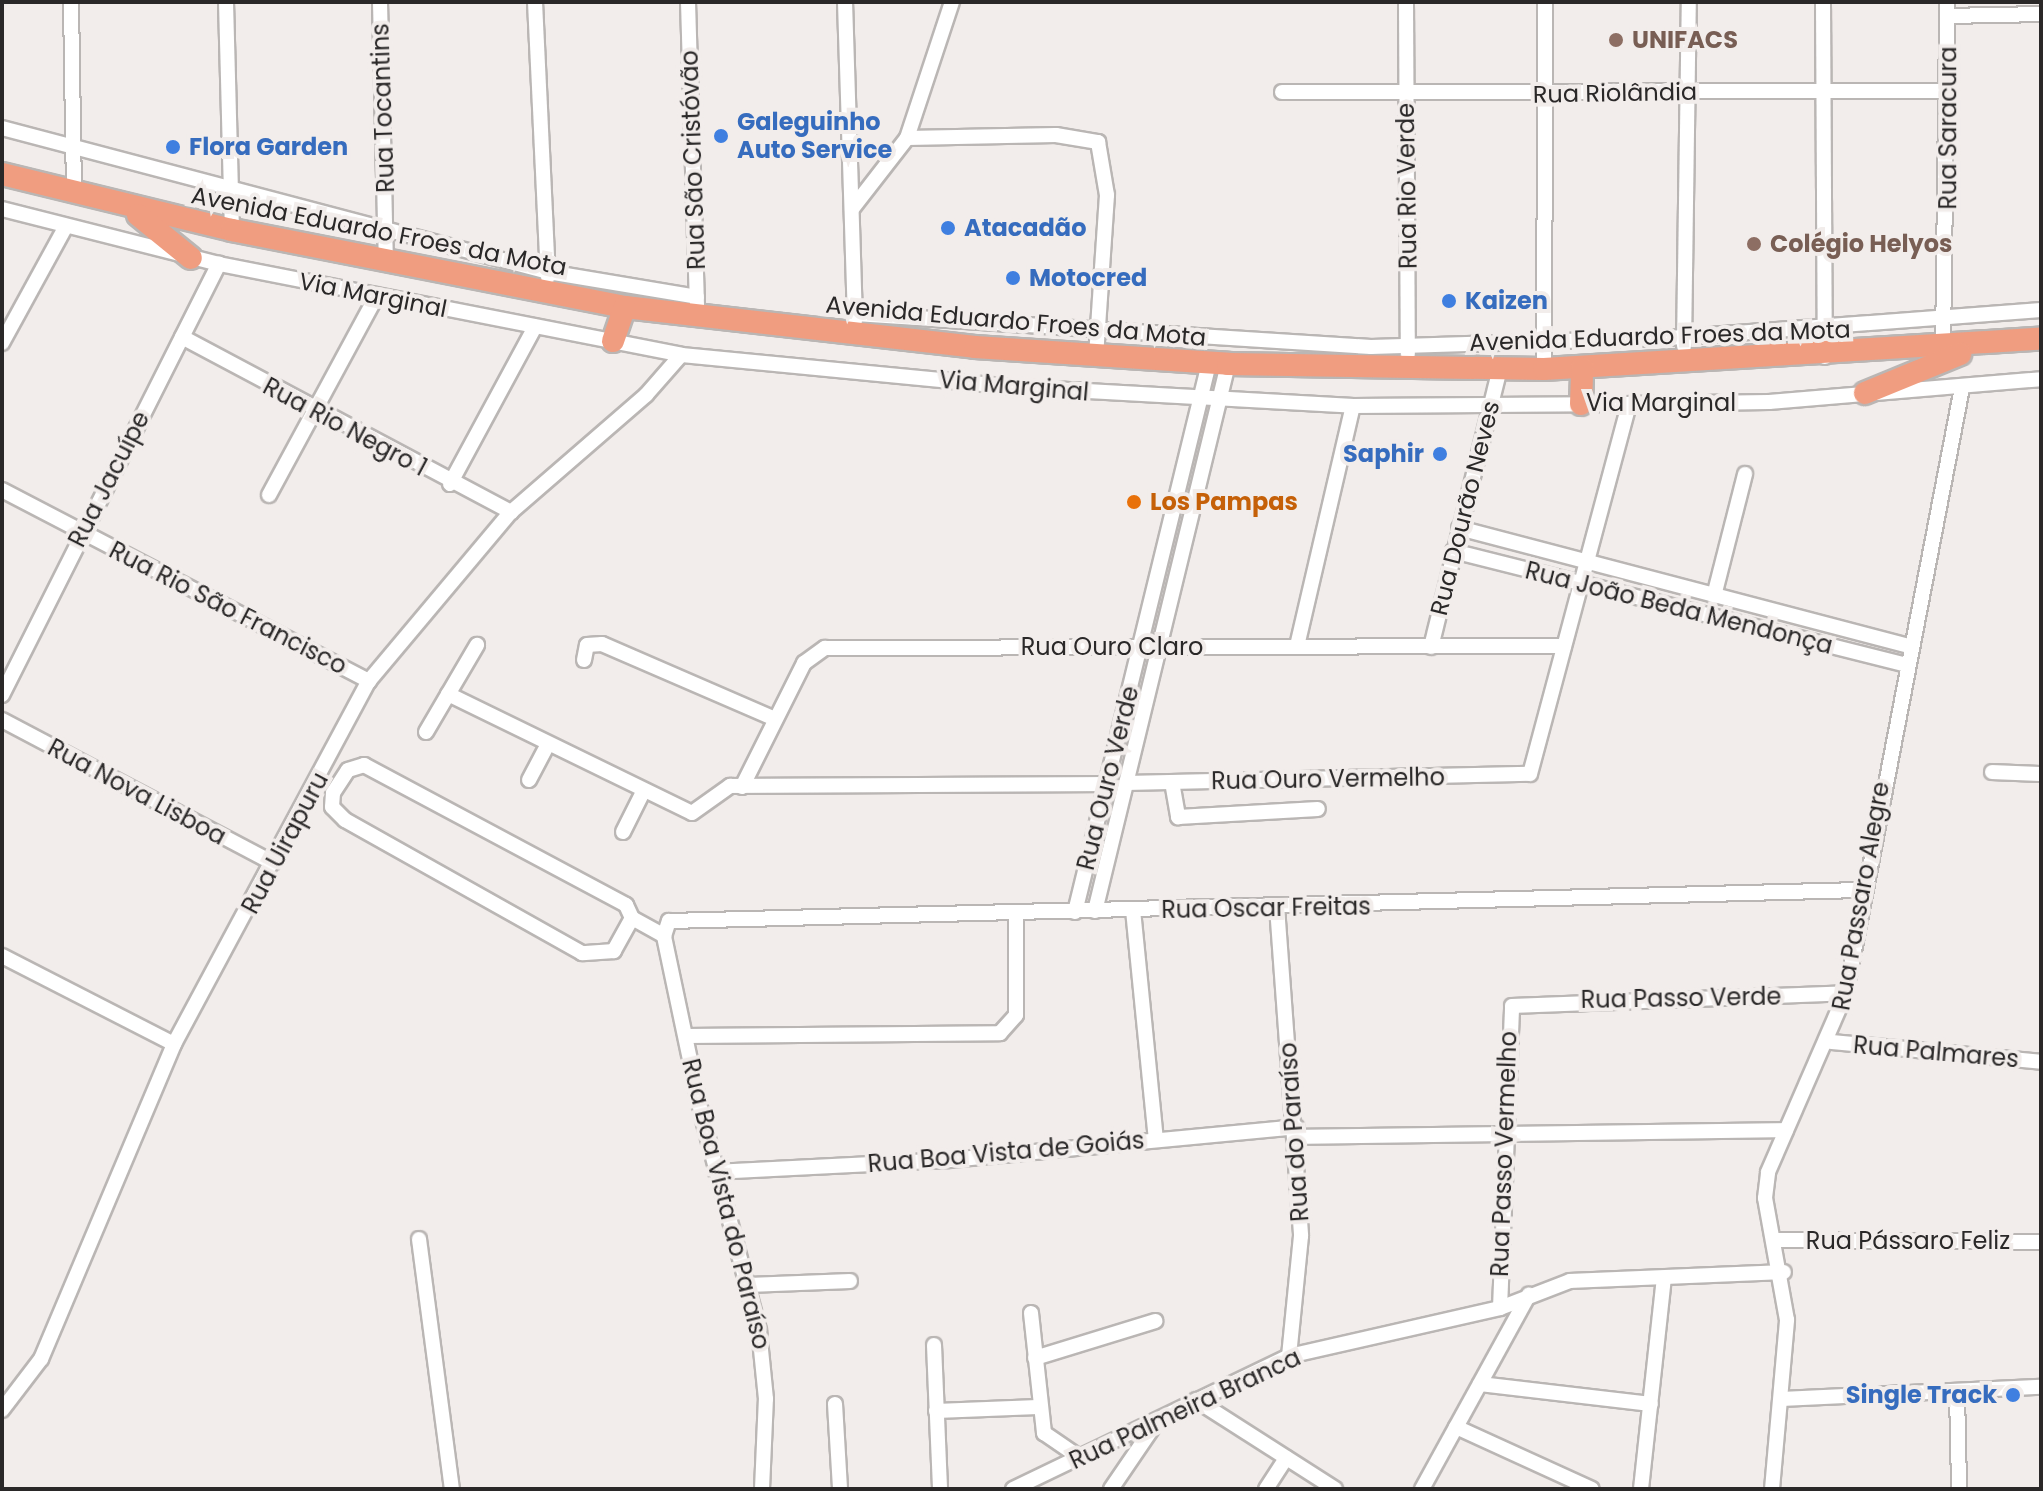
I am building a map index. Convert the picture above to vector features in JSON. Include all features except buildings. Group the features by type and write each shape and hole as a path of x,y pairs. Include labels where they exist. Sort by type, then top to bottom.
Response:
{"highway":[{"name":"Avenida Eduardo Froes da Mota","path":"2,174 232,230 386,262 548,282 625,307 698,308 855,324 1096,356 1219,364 1544,369 1825,357 2041,339"},
{"path":"108,200 159,226 191,258"},
{"path":"613,341 625,307"},
{"path":"1865,393 1978,346"},
{"path":"1581,404 1582,368"}],"street":[{"path":"71,2 74,192"},
{"path":"226,2 232,230"},
{"name":"Rua Tocantins","path":"380,2 386,262"},
{"path":"535,2 548,282"},
{"name":"Rua São Cristóvão","path":"688,2 698,308"},
{"path":"845,2 855,324 1097,331 1408,346 1683,337 2041,310"},
{"path":"852,209 907,138 952,2"},
{"name":"Rua Rio Verde","path":"1406,2 1408,369"},
{"path":"1544,369 1545,2"},
{"path":"1684,365 1689,2"},
{"path":"1823,2 1825,357"},
{"path":"1947,9 2041,14"},
{"name":"Rua Saracura","path":"1943,349 1948,318 1947,9"},
{"name":"Rua Riolândia","path":"1282,92 1948,91"},
{"path":"2,128 387,227 548,282 698,308"},
{"path":"907,138 1056,135 1098,142 1107,195 1096,356"},
{"name":"Via Marginal","path":"2,209 191,258 681,355 1221,401 1353,406 1629,404 1962,388 2041,379"},
{"path":"2,343 66,226"},
{"name":"Rua Jacuípe","path":"2,695 219,264"},
{"path":"269,495 377,295"},
{"path":"450,484 535,327"},
{"name":"Rua Rio Negro 1","path":"182,337 450,484 511,512"},
{"name":"Rua Uirapuru","path":"2,1410 47,1346 174,1044 369,681 511,512 646,395 681,355"},
{"name":"Rua Ouro Verde","path":"1075,912 1200,399 1219,364"},
{"name":"Rua Ouro Verde","path":"1095,911 1163,647 1221,401 1219,364"},
{"name":"Rua Dourão Neves","path":"1431,647 1500,369"},
{"name":"Rua Passaro Alegre","path":"1772,1489 1783,1399 1784,1272 1775,1240 1767,1185 1786,1130 1831,1042 1846,993 1906,665 1962,388"},
{"path":"1564,646 1629,404"},
{"path":"1297,646 1353,406"},
{"path":"1714,596 1745,474"},
{"name":"Rua Rio São Francisco","path":"2,490 369,681"},
{"name":"Rua João Beda Mendonça","path":"1459,528 1910,646"},
{"name":"Rua João Beda Mendonça","path":"1453,551 1906,665"},
{"path":"584,660 587,645 602,644 775,719"},
{"path":"426,732 477,645"},
{"name":"Rua Ouro Claro","path":"742,787 804,663 825,648 1564,646"},
{"name":"Rua Ouro Vermelho","path":"1126,783 1530,774 1564,646"},
{"path":"448,694 642,794 692,813 724,789 742,787 1106,784"},
{"name":"Rua Nova Lisboa","path":"2,720 273,863"},
{"path":"529,780 548,744"},
{"path":"632,918 610,955 582,953 345,820 332,807 333,793 348,770 372,767 618,900 632,918 666,929"},
{"path":"1992,772 2041,774"},
{"path":"1172,782 1178,817 1318,809"},
{"path":"623,832 642,794"},
{"name":"Rua Oscar Freitas","path":"666,929 1016,913 1864,890"},
{"name":"Rua do Paraíso","path":"1277,907 1296,1132 1301,1236 1289,1356"},
{"path":"1133,910 1156,1139"},
{"path":"686,1036 1000,1033 1016,1015 1016,913"},
{"name":"Rua Boa Vista do Paraíso","path":"666,929 716,1172 749,1285 764,1361 762,1489"},
{"path":"2,956 174,1044"},
{"name":"Rua Passo Verde","path":"1517,1003 1846,993"},
{"name":"Rua Passo Vermelho","path":"1500,1308 1508,1018 1517,1003"},
{"name":"Rua Palmares","path":"1831,1042 2041,1062"},
{"name":"Rua Boa Vista de Goiás","path":"716,1172 1156,1139 1296,1132 1786,1130"},
{"path":"419,1239 452,1489"},
{"name":"Rua Pássaro Feliz","path":"1775,1240 2041,1242"},
{"name":"Rua Palmeira Branca","path":"1013,1489 1289,1356 1500,1308 1529,1294 1582,1279 1784,1272"},
{"path":"1641,1489 1664,1278"},
{"path":"749,1285 850,1281"},
{"path":"1422,1489 1529,1294"},
{"path":"1031,1313 1038,1407 1046,1436 1079,1457"},
{"path":"1035,1358 1155,1321"},
{"path":"934,1345 940,1489"},
{"path":"1480,1384 1651,1404"},
{"path":"1783,1399 2041,1387"},
{"path":"1957,1391 1959,1489"},
{"path":"1196,1400 1335,1489"},
{"path":"835,1404 840,1489"},
{"path":"936,1411 1038,1407"},
{"path":"1111,1489 1156,1421"},
{"path":"1456,1427 1592,1489"},
{"path":"1266,1489 1286,1458"}],"place":[{"name":"UNIFACS","path":"1616,40"},
{"name":"Galeguinho Auto Service","path":"721,136"},
{"name":"Flora Garden","path":"173,147"},
{"name":"Atacadão","path":"948,228"},
{"name":"Colégio Helyos","path":"1754,244"},
{"name":"Motocred","path":"1013,278"},
{"name":"Kaizen","path":"1449,301"},
{"name":"Saphir","path":"1440,454"},
{"name":"Los Pampas","path":"1134,502"},
{"name":"Single Track","path":"2013,1395"}]}
